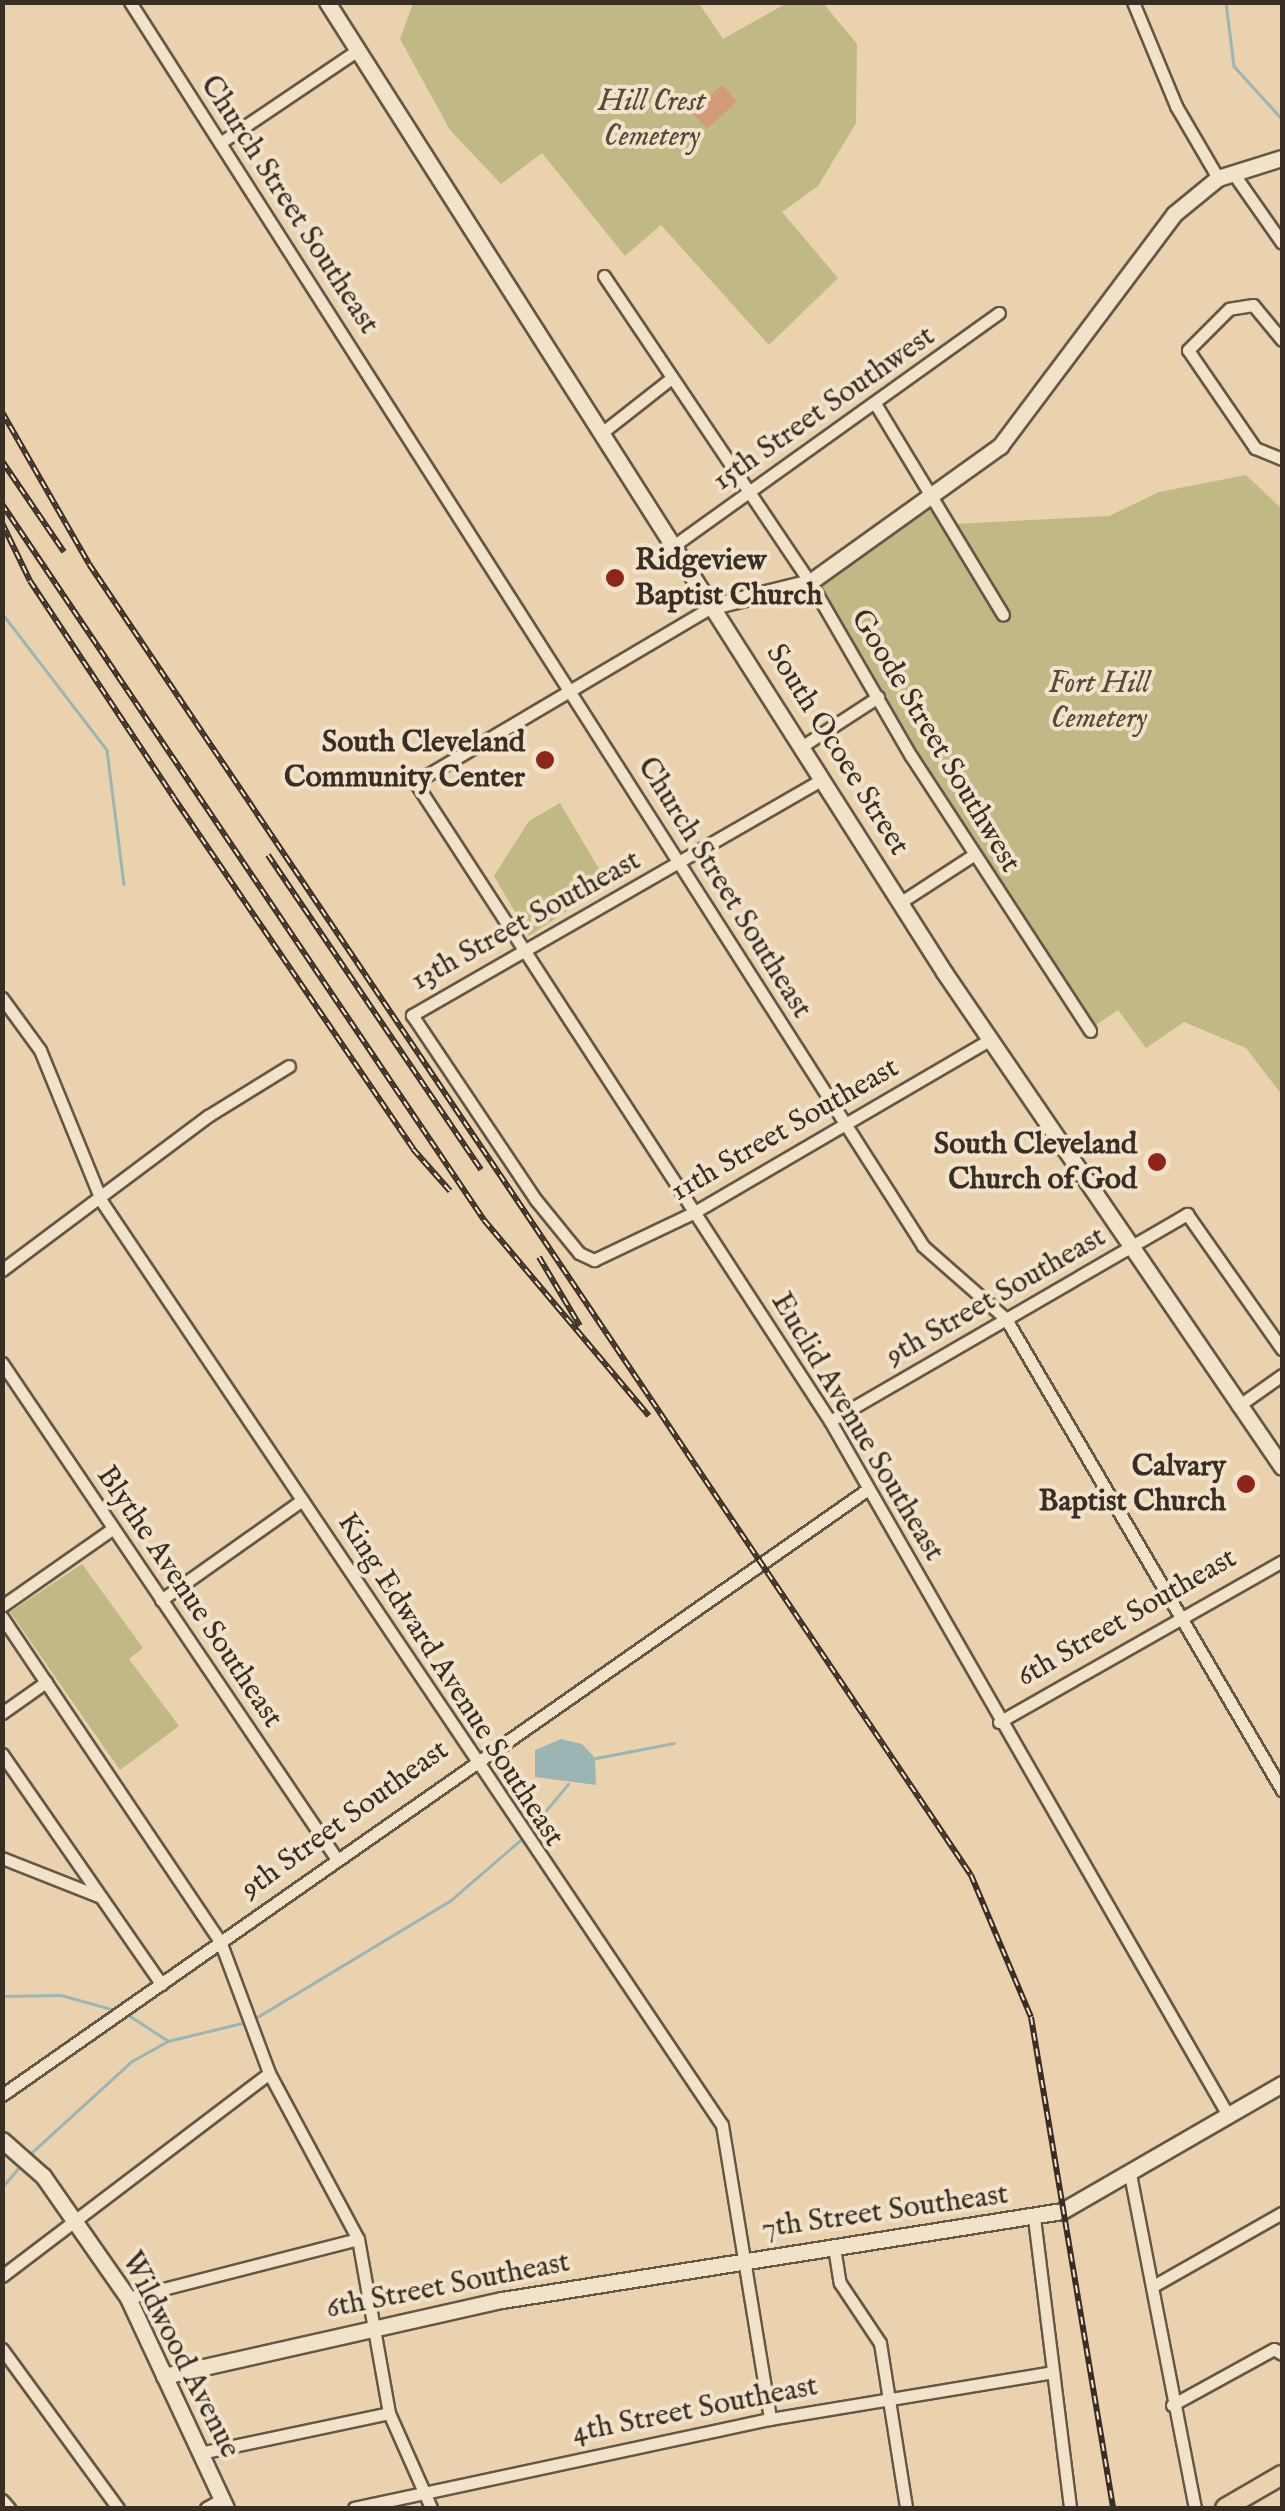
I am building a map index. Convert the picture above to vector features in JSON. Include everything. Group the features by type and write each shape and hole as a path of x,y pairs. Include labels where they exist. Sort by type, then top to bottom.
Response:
{"main road":[{"path":"1225,2508 1282,2476"}],"street":[{"name":"Church Street Southeast","path":"130,2 923,1246 1006,1318 1282,1790"},
{"name":"South Ocoee Street","path":"327,2 989,1040 1282,1467"},
{"path":"1133,2 1176,106 1225,175 1282,243"},
{"path":"220,143 358,50"},
{"path":"571,691 714,606 810,582 1000,446 1174,214 1225,175 1282,158"},
{"name":"Goode Street Southwest","path":"604,276 669,380 810,582 973,855 1090,1031"},
{"path":"1282,340 1253,305 1228,309 1188,350 1255,448 1282,459"},
{"name":"15th Street Southwest","path":"676,544 1000,313"},
{"path":"604,431 669,380"},
{"path":"876,405 1003,615"},
{"name":"Euclid Avenue Southeast","path":"571,691 416,782 830,1422 1228,2115"},
{"path":"801,747 878,697"},
{"name":"13th Street Southeast","path":"604,1258 585,1258 557,1228 412,1014 821,780"},
{"path":"901,902 973,855"},
{"name":"King Edward Avenue Southeast","path":"2,998 40,1050 102,1202 722,2125 770,2418"},
{"name":"11th Street Southeast","path":"604,1258 693,1213 989,1040"},
{"path":"2,1270 102,1202 208,1116 289,1066"},
{"name":"9th Street Southeast","path":"830,1422 1187,1214 1282,1349"},
{"name":"Blythe Avenue Southeast","path":"2,1363 336,1858"},
{"path":"1238,1406 1282,1375"},
{"name":"9th Street Southeast","path":"2,2095 582,1683 658,1642 868,1488"},
{"path":"161,1600 302,1500"},
{"path":"2,1606 112,1529"},
{"name":"6th Street Southeast","path":"999,1722 1282,1561"},
{"path":"2,1617 220,1941 269,2073 358,2239 389,2413 432,2508"},
{"path":"2,1714 46,1682"},
{"path":"2,1754 162,1984"},
{"path":"2,1858 103,1898"},
{"path":"2,2276 269,2073"},
{"name":"7th Street Southeast","path":"745,2260 1034,2218 1130,2174 1282,2084"},
{"name":"Wildwood Avenue","path":"2,2140 27,2157 77,2220 128,2298 224,2504"},
{"path":"1130,2174 1195,2508"},
{"path":"1154,2286 1282,2213"},
{"path":"1034,2218 1048,2373 1070,2508"},
{"path":"128,2298 358,2239"},
{"path":"834,2247 840,2283 880,2344 906,2508"},
{"name":"6th Street Southeast","path":"164,2376 376,2327 745,2260"},
{"path":"2,2349 118,2508"},
{"path":"1172,2405 1274,2349 1282,2354"},
{"name":"4th Street Southeast","path":"354,2508 770,2418 1048,2373"},
{"path":"200,2454 389,2413"},
{"path":"2,2500 9,2508"},
{"path":"206,2508 224,2504"}],"green space":[{"name":"Hill Crest Cemetery","path":"698,2 723,39 787,3 823,3 857,44 856,123 818,186 782,212 838,278 769,345 661,225 625,256 542,153 501,184 450,130 400,39 413,3"},
{"name":"Fort Hill Cemetery","path":"1246,475 1282,509 1282,1095 1246,1048 1184,1022 1146,1048 1118,1010 1092,1028 915,756 822,591 823,580 937,500 954,524 1109,516 1159,492"},
{"path":"560,803 608,884 529,936 494,876 529,821"},
{"path":"82,1564 143,1648 129,1659 179,1726 120,1770 10,1612"}],"water":[{"path":"561,1739 582,1744 595,1758 596,1785 535,1777 535,1750"}],"building":[{"path":"722,85 737,101 707,129 692,113"}],"waterway":[{"path":"1226,2 1234,66 1282,119"},
{"path":"2,613 107,750 124,884"},
{"path":"596,1758 674,1743"},
{"path":"529,1831 568,1784"},
{"path":"254,2019 451,1900 524,1837"},
{"path":"2,1996 61,1995 115,2010"},
{"path":"127,2014 167,2040"},
{"path":"29,2155 132,2061 168,2041 246,2022"},
{"path":"2,2187 21,2165"}],"railway":[{"path":"2,412 89,564 971,1875 1031,2017 1113,2508"},
{"path":"2,461 64,552"},
{"path":"2,504 484,1220 649,1416"},
{"path":"2,523 30,581 174,798 413,1149 450,1191"},
{"path":"268,855 481,1170"},
{"path":"539,1257 580,1326"}],"place":[{"name":"Ridgeview Baptist Church","path":"615,578"},
{"name":"South Cleveland Community Center","path":"545,760"},
{"name":"South Cleveland Church of God","path":"1157,1162"},
{"name":"Calvary Baptist Church","path":"1246,1484"}]}
